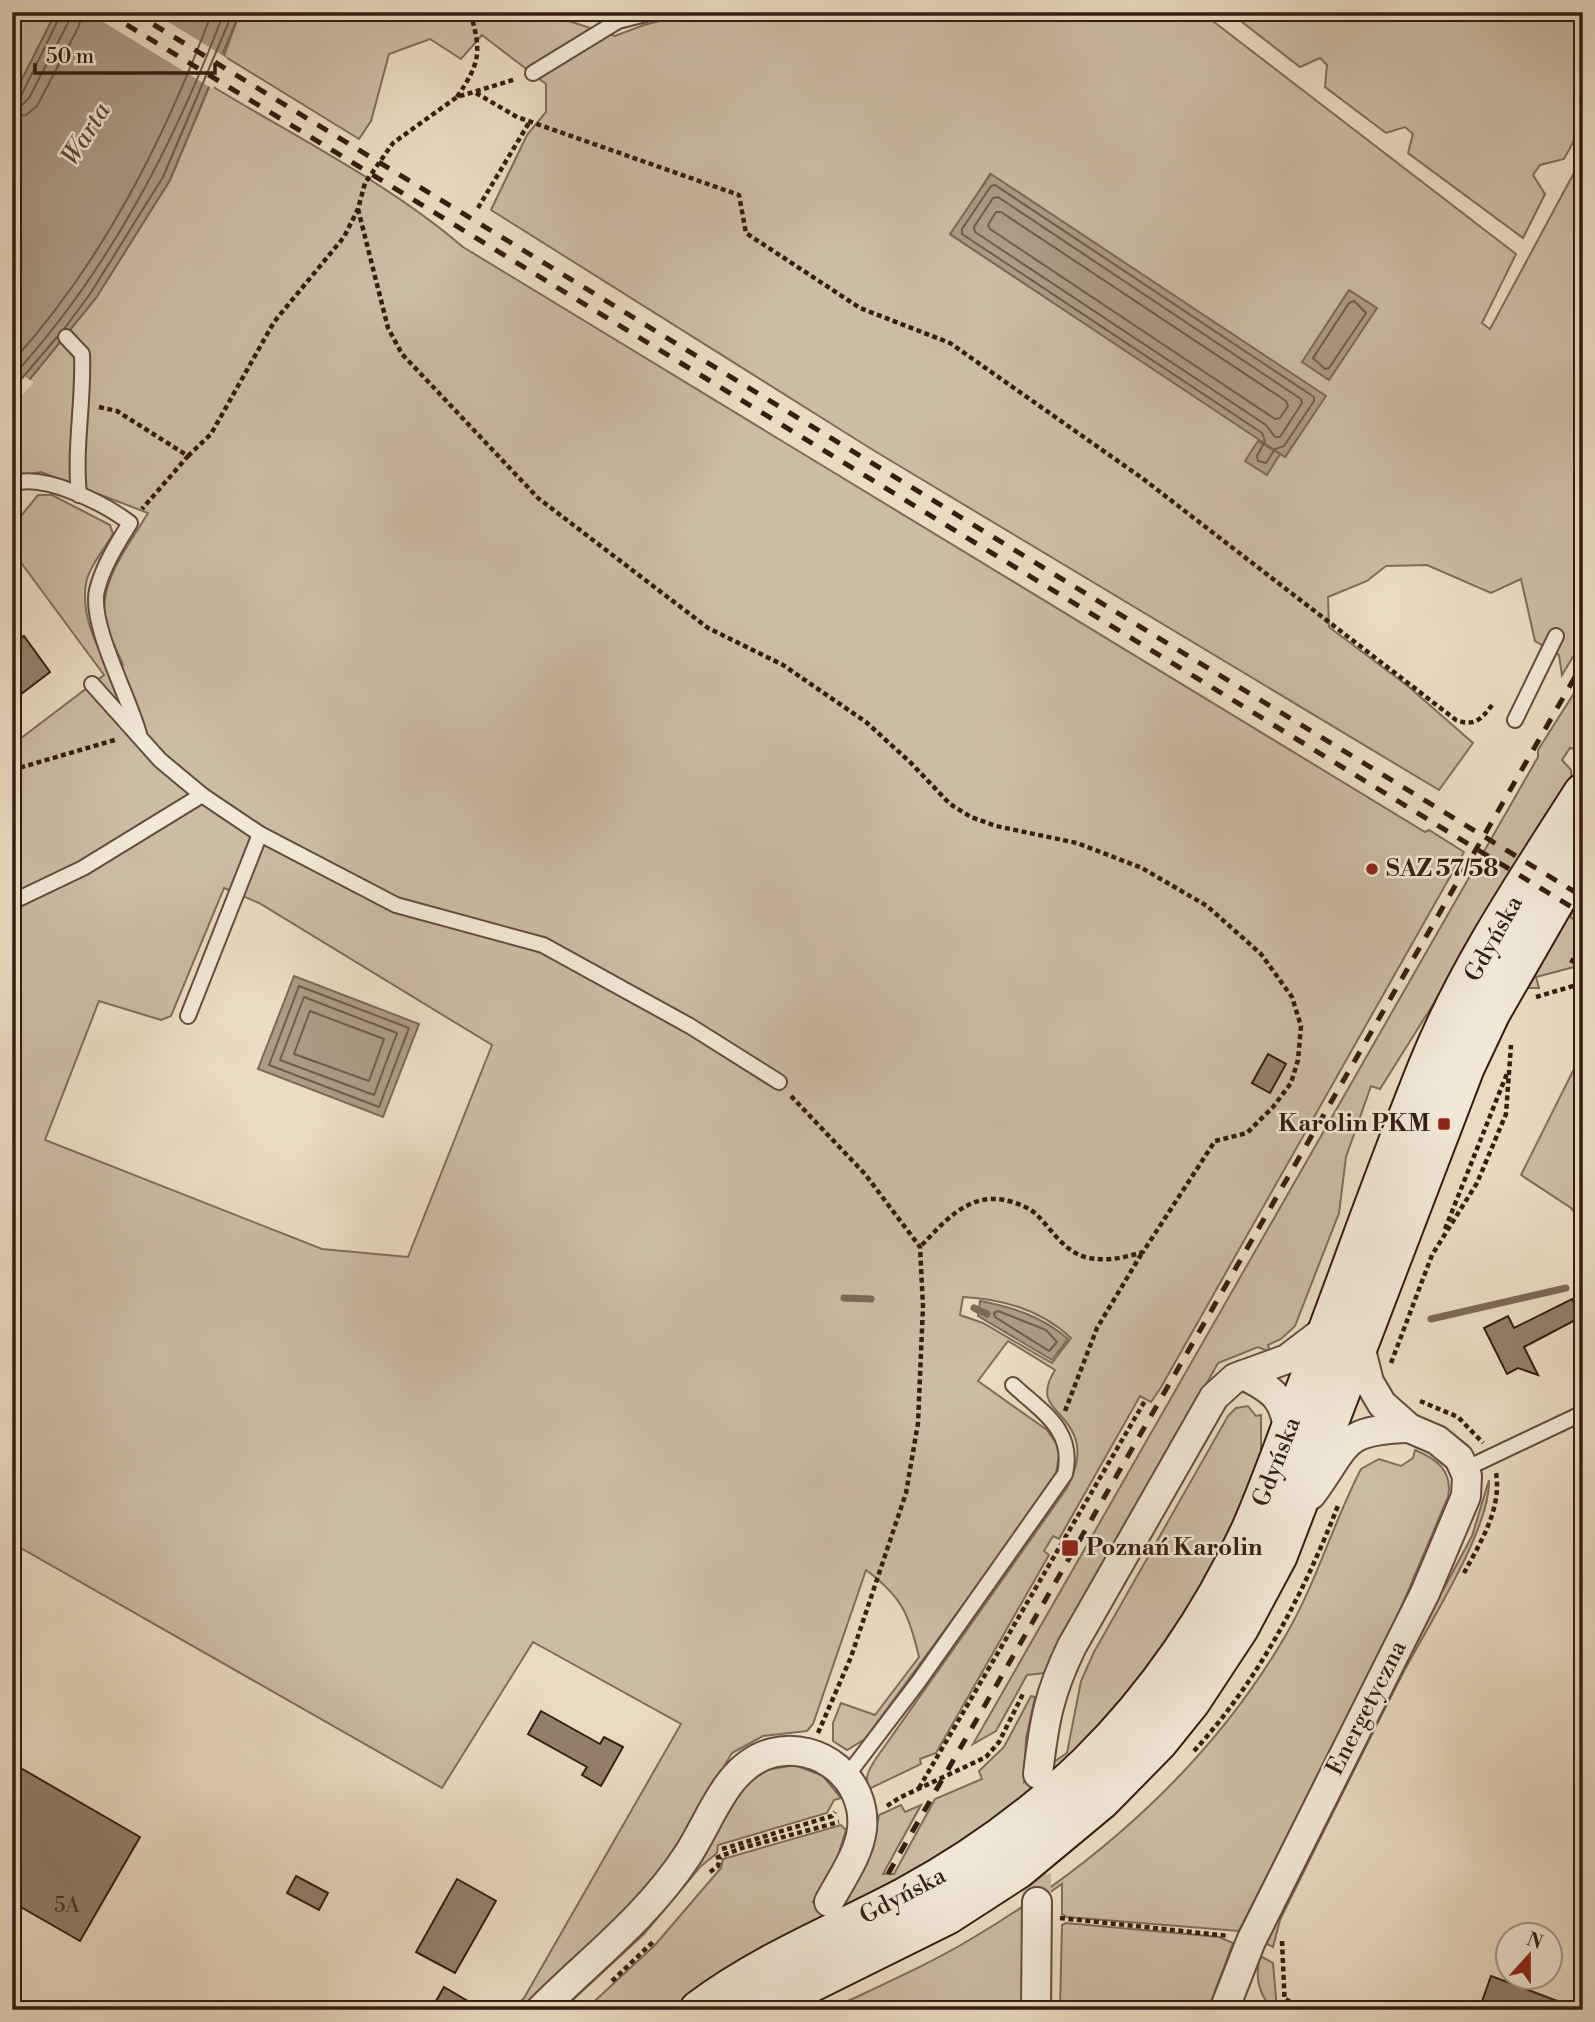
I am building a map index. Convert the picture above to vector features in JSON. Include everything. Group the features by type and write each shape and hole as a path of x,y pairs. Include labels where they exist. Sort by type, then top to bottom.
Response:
{"main road":[{"name":"Gdyńska","path":"764,2010 810,1983 947,1915 1003,1880 1084,1817 1158,1742 1207,1678 1253,1606 1296,1514 1412,1106 1452,1013 1520,891 1583,793"},
{"name":"Gdyńska","path":"699,2010 763,1967 900,1900 956,1868 1027,1818 1092,1760 1149,1695 1200,1623 1247,1537 1289,1433 1345,1336 1497,1000 1583,852"}],"street":[{"path":"1038,1773 1046,1711 1054,1685 1072,1646 1214,1397 1231,1380 1345,1336 1374,1394 1409,1428 1445,1444 1459,1458 1465,1469"},
{"path":"1243,1376 1269,1388 1275,1395 1286,1417 1289,1433"},
{"path":"1296,1514 1354,1436 1372,1429 1409,1428"},
{"name":"Energetyczna","path":"1227,2009 1251,1941 1444,1554 1466,1496 1465,1469"},
{"path":"540,2010 602,1954 650,1904 687,1856 737,1772 756,1758 784,1750 810,1752 830,1762 846,1777 859,1800 862,1830 856,1850 829,1902"},
{"path":"1036,2010 1046,1910"}],"lane":[{"path":"533,73 618,20 654,12"},
{"path":"66,337 82,354 81,405 75,460 79,495"},
{"path":"12,484 46,484 79,495 130,523 107,561 96,593 98,624 131,704 139,733"},
{"path":"1514,720 1556,636"},
{"path":"93,684 139,733 160,760 202,795 260,834 396,905 543,945 690,1026 779,1082"},
{"path":"12,902 83,868 202,795"},
{"path":"188,1016 260,834"},
{"path":"846,1777 919,1681 1065,1474 1069,1456 1059,1428 1013,1385"},
{"path":"1465,1469 1583,1413"}],"path":[{"path":"130,523 188,456 211,434 274,321 344,237 358,209 365,183 393,143 457,97 475,70 479,43 470,12"},
{"path":"457,97 533,73"},
{"path":"476,93 530,121 739,195 746,233 860,308 950,343 1142,478 1456,720 1472,723 1482,719 1492,705"},
{"path":"478,208 530,121"},
{"path":"358,209 388,328 402,354 538,498 708,628 783,665 866,722 910,762 950,804 971,817 996,826 1077,843 1142,868 1207,906 1261,954 1292,997 1301,1026 1298,1060 1291,1083 1273,1107 1247,1133 1215,1141 1097,1328 1059,1428"},
{"path":"81,405 117,411 188,456"},
{"path":"12,770 139,733"},
{"path":"1571,962 1583,942"},
{"path":"1532,1002 1545,993 1583,983"},
{"path":"1510,1064 1440,1240 1488,1161 1506,1114 1512,1044"},
{"path":"779,1082 864,1174 920,1247 923,1306 918,1423 906,1493 851,1657 810,1752"},
{"path":"920,1247 967,1204 989,1197 1013,1201 1035,1212 1064,1245 1084,1256 1116,1260 1143,1252"},
{"path":"918,1789 1146,1399"},
{"path":"899,1798 986,1758 999,1742 1024,1692 1054,1685"},
{"path":"706,1866 703,1875 718,1866 722,1847 832,1816 838,1807"},
{"path":"711,1861 720,1856 846,1819"},
{"path":"1046,1910 1220,1934"},
{"path":"604,1987 656,1938"},
{"path":"604,1978 645,1939"},
{"path":"1285,1999 1300,2010"}],"shaded area":[{"path":"12,12 56,12 12,99"},
{"path":"240,12 541,12 615,36 694,12 1201,12 1516,254 1482,323 1490,329 1583,156 1583,640 1562,675 1559,655 1535,641 1521,579 1491,593 1427,565 1386,566 1367,581 1328,597 1329,627 1409,687 1473,743 1439,790 873,450 491,210 527,135 546,112 546,84 482,35 461,59 430,39 389,54 371,121 359,139 224,56","holes":["990,174 1325,396 1286,456 951,235"]},
{"path":"1244,12 1583,12 1583,124 1564,159 1540,165 1533,175 1545,194 1523,238 1408,153 1413,134 1405,127 1386,133 1325,87 1327,65 1320,58 1300,67 1242,22"},
{"path":"210,85 373,182 435,224 463,247 1425,832 1429,830 1464,852 1160,1389 1151,1402 1140,1396 1059,1539 1053,1536 1044,1551 1049,1555 936,1753 920,1759 921,1764 869,1789 867,1777 875,1760 1067,1488 1077,1462 1074,1435 1048,1399 1049,1382 1055,1370 1008,1341 978,1381 1047,1430 1060,1449 1055,1479 865,1739 847,1750 833,1741 833,1723 841,1703 875,1715 919,1657 912,1629 896,1598 866,1570 813,1724 807,1731 763,1736 732,1753 666,1865 620,1921 531,2001 511,2010 524,1998 681,1724 533,1642 442,1788 12,1543 12,745 104,675 22,564 12,570 12,527 38,495 52,495 110,525 113,534 90,571 85,594 91,629 112,671 123,665 106,624 104,604 107,590 111,576 148,513 41,472 12,477 12,401 96,298 170,180","holes":["224,888 259,903 492,1045 408,1257 322,1249 45,1140 99,1001 161,1020 171,1016","963,1297 993,1300 1021,1308 1047,1320 1071,1338 1052,1363 983,1323 960,1315"]},
{"path":"1583,679 1583,751 1570,748 1562,760 1571,770 1572,783 1380,1089 1371,1086 1346,1157 1339,1213 1295,1326 1281,1339 1268,1345 1270,1352 1258,1347 1218,1363 1044,1673 1027,1675 996,1731 973,1744 1538,757 1538,750"},
{"path":"1583,884 1583,896 1570,917 1583,924 1583,956 1577,965 1583,968 1583,974 1577,977 1574,967 1536,977 1539,988 1528,988"},
{"path":"1583,1051 1583,1222 1571,1208 1521,1175"},
{"path":"1248,1406 1256,1416 1261,1415 1261,1459 1213,1571 1151,1667 1072,1757 976,1837 694,1994 673,2010 585,2010 655,1945 721,1868 723,1859 841,1825 846,1830 837,1859 813,1902 843,1900 872,1847 879,1815 901,1805 905,1812 921,1805 883,1874 894,1874 935,1799 982,1779 979,1771 1004,1747 1031,1696 1035,1697 1026,1739 1024,1782 1067,1753 1081,1681 1094,1652 1228,1416 1236,1408"},
{"path":"1415,1450 1442,1467 1448,1480 1448,1497 1392,1629 1239,1931 1067,1917 1062,1914 1062,1884 1023,1911 1022,2010 829,2010 937,1958 1018,1910 1064,1878 1149,1806 1188,1767 1224,1725 1287,1633 1361,1469 1379,1459 1401,1466 1413,1458"},
{"path":"1489,1480 1487,1501 1468,1551 1401,1677 1280,1920 1273,1947 1265,1943 1398,1674 1472,1536"},
{"path":"795,1765 823,1776 841,1798 834,1800 827,1813 718,1845 717,1853 700,1867 644,1934 562,2010 558,2010 615,1959 657,1915 744,1785 766,1770"},
{"path":"1066,1923 1219,1937 1233,1943 1208,2010 1060,2010 1062,1925"},
{"path":"1260,1956 1273,1963 1277,2010 1271,2008 1260,1990"}],"water":[{"name":"Warta","path":"56,12 240,12 170,180 96,298 12,401 12,99"},
{"path":"991,174 1326,396 1285,457 950,234"},
{"path":"1349,290 1377,308 1329,380 1302,362"},
{"path":"1258,441 1280,454 1267,475 1245,461"},
{"path":"294,976 419,1024 383,1117 258,1069"},
{"path":"980,1301 1027,1314 1068,1339 1052,1360 978,1316"}],"pier":[{"path":"87,12 152,12 227,58 213,89"},
{"path":"12,370 34,382 14,404 12,402"}],"building":[{"path":"24,636 50,672 12,701 12,645"},
{"path":"1268,1054 1286,1064 1270,1093 1252,1083"},
{"path":"1572,1299 1581,1317 1524,1347 1538,1375 1518,1368 1507,1374 1484,1328 1508,1316 1514,1328"},
{"path":"541,1711 600,1744 604,1737 623,1747 601,1786 582,1775 587,1767 528,1734"},
{"path":"12,1763 140,1837 80,1941 12,1902"},
{"path":"296,1876 328,1893 319,1910 287,1893"},
{"path":"457,1879 496,1901 455,1973 416,1952"},
{"path":"1491,1976 1494,1977 1494,1990 1528,1990 1576,2008 1575,2010 1479,2010"},
{"path":"444,1987 483,2010 431,2010"}],"waterway":[{"path":"1431,1319 1566,1288"},
{"path":"844,1298 871,1299"},
{"path":"974,1308 987,1314"}],"tunnel":[{"path":"1037,1841 1037,1902"}],"railway":[{"path":"106,12 1583,914"},
{"path":"133,12 1583,897"},
{"path":"888,1874 1583,663"}],"place":[{"name":"SAZ 57/58","path":"1372,869"},
{"name":"Karolin PKM","path":"1444,1124"},
{"name":"Poznań Karolin","path":"1070,1548"}]}
